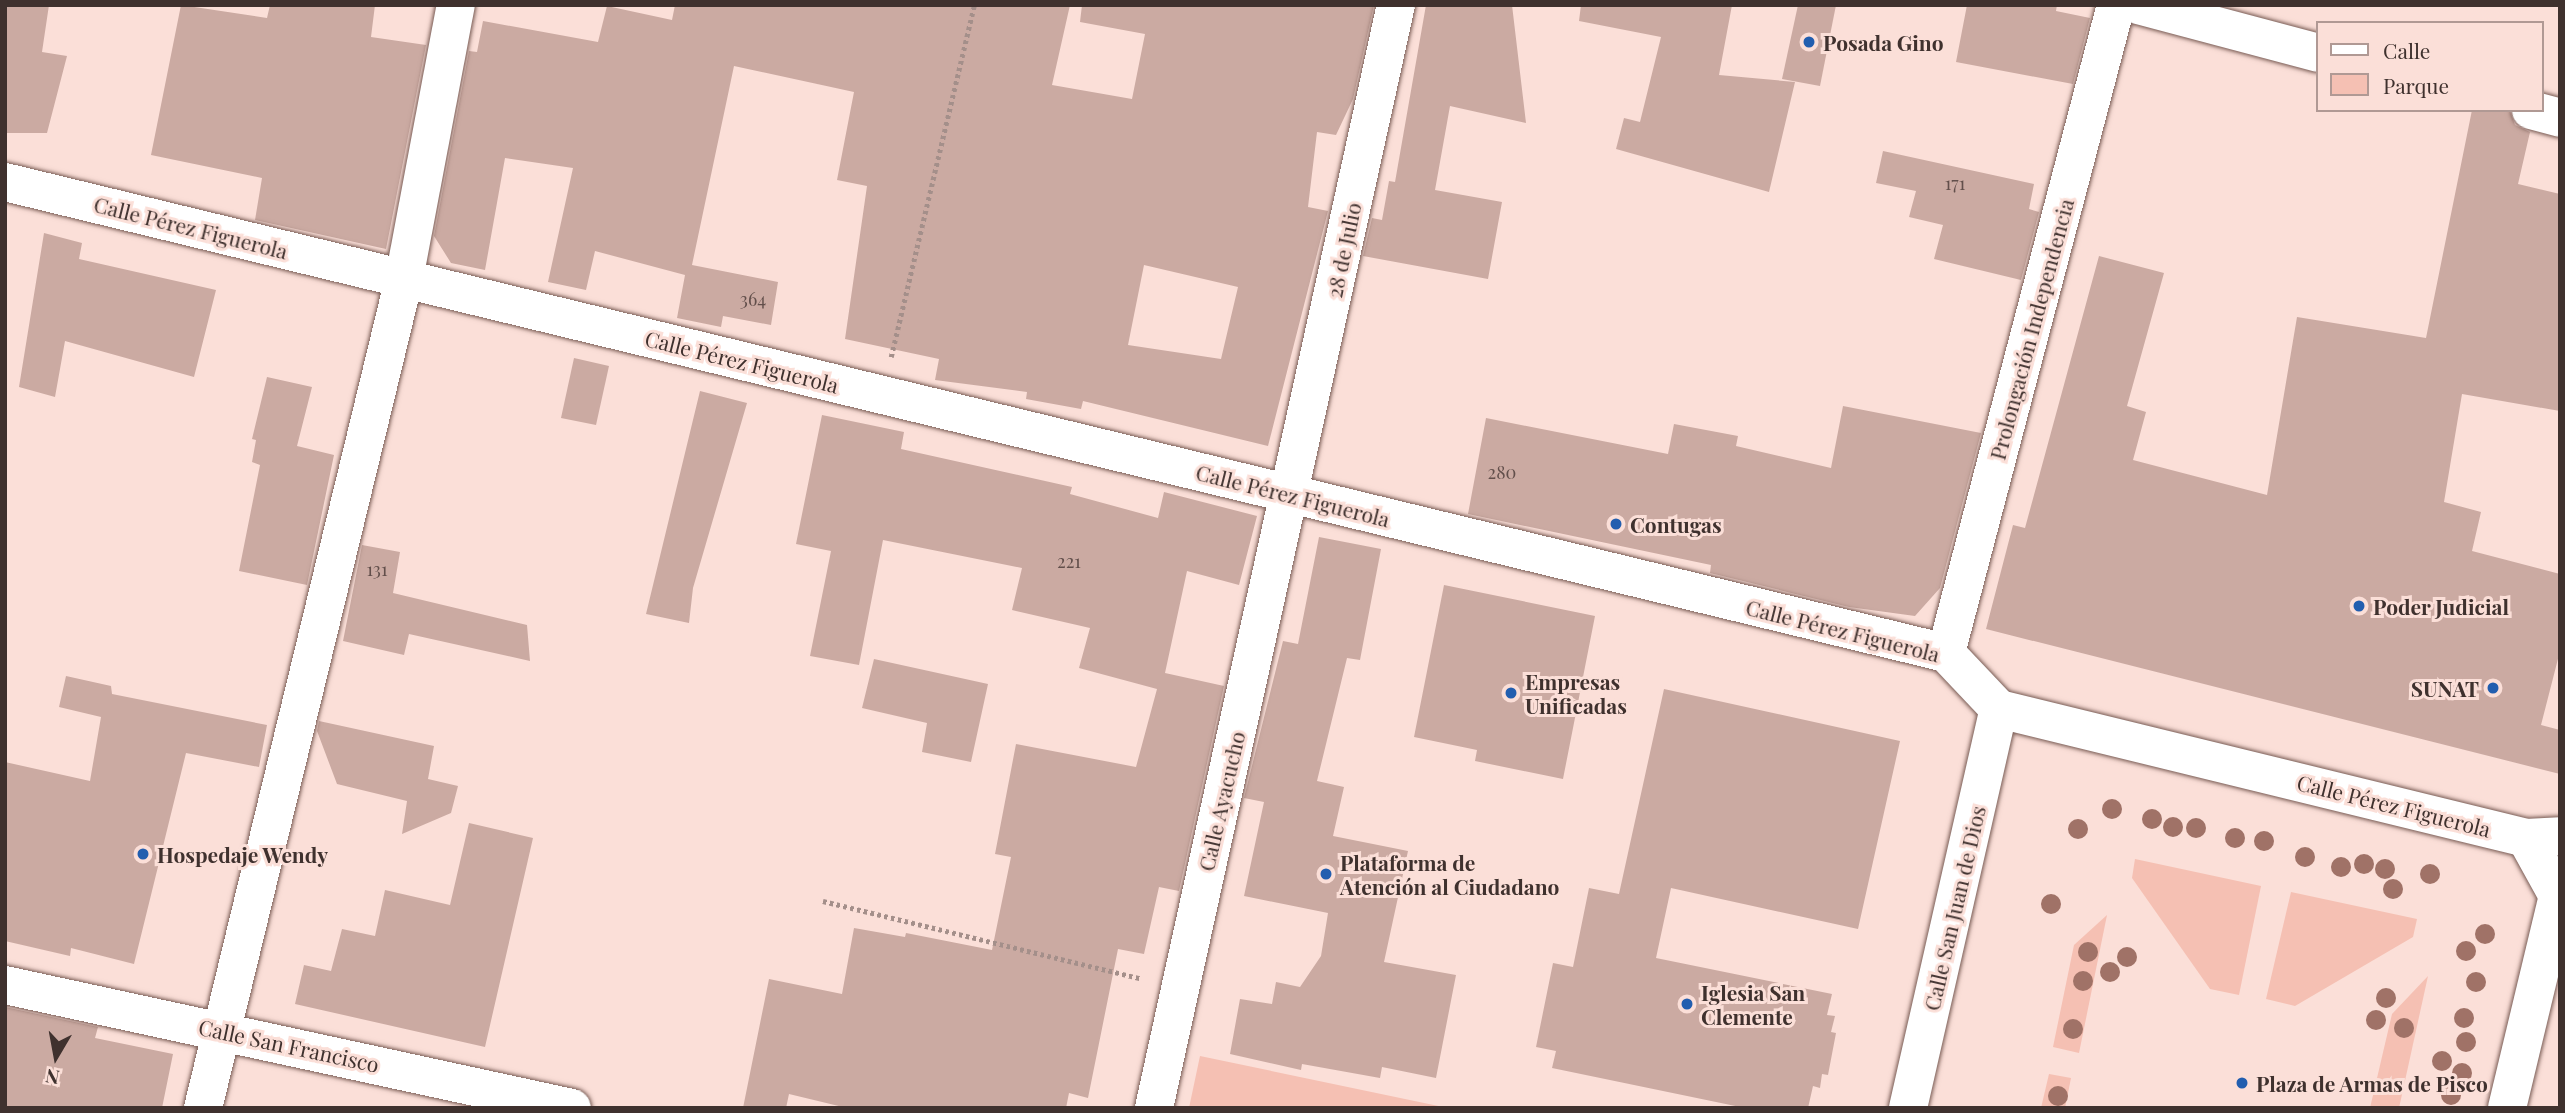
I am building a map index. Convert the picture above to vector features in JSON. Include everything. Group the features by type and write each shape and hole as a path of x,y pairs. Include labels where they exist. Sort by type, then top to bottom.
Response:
{"street":[{"name":"28 de Julio","path":"1291,494 1396,5"},
{"name":"Prolongación Independencia","path":"1946,653 2116,5"},
{"path":"2138,5 2316,52"},
{"path":"203,1108 404,279 447,7"},
{"path":"2538,112 2560,118"},
{"name":"Calle Pérez Figuerola","path":"5,182 1946,653 1999,709 2543,837"},
{"name":"Calle Ayacucho","path":"1154,1108 1291,494"},
{"name":"Calle San Juan de Dios","path":"1908,1108 1999,709"},
{"path":"2507,1108 2557,896 2543,837"},
{"name":"Calle San Francisco","path":"5,985 572,1108"}],"path":[{"path":"882,395 974,5"},
{"path":"823,901 1181,989"}],"green space":[{"path":"2135,859 2261,886 2239,995 2210,989 2132,878"},
{"path":"2291,892 2417,919 2413,937 2295,1006 2266,999"},
{"path":"2107,915 2079,1053 2053,1047 2074,945"},
{"path":"2428,976 2399,1108 2370,1108 2392,1014"},
{"path":"1200,1056 1448,1108 1189,1108"},
{"path":"2049,1074 2071,1078 2065,1108 2041,1108"}],"building":[{"path":"5,5 49,5 42,52 67,56 47,133 5,133"},
{"path":"181,5 267,18 270,5 375,5 371,37 426,45 386,249 255,220 262,178 151,155"},
{"path":"675,5 1070,5 1052,85 1132,99 1145,34 1080,22 1082,5 1374,5 1353,99 1336,135 1317,132 1308,207 1328,211 1268,446 1083,401 1081,409 1026,399 1027,392 935,380 939,359 845,339 867,186 837,180 854,92 734,66 692,265 778,282 771,325 723,316 721,327 677,318 685,275 595,251 586,290 548,282 573,168 505,158 485,270 451,263 434,236 469,51 477,52 483,21 598,42 607,6 672,20","holes":["1144,265 1238,287 1221,359 1128,345"]},
{"path":"1426,5 1512,5 1526,123 1450,106 1435,190 1502,202 1488,279 1363,256 1372,218 1382,220 1389,181 1395,182"},
{"path":"1581,5 1732,5 1719,75 1795,82 1769,192 1616,149 1624,118 1640,122 1661,37 1579,21"},
{"name":"Posada Gino","path":"1798,5 1836,5 1820,86 1782,79"},
{"path":"1967,5 2057,5 2056,11 2090,18 2073,84 1956,62"},
{"path":"2472,112 2510,112 2515,125 2530,132 2518,184 2560,194 2560,411 2462,394 2444,502 2481,512 2472,551 2560,574 2560,651 2541,725 2560,730 2560,774 1986,629 2013,525 2025,528 2099,256 2164,273 2127,406 2146,412 2133,460 2267,495 2297,317 2426,338"},
{"path":"1883,151 2034,184 2029,209 2039,212 2021,280 1934,259 1943,225 1909,217 1916,191 1876,183"},
{"path":"44,233 82,243 79,259 216,290 194,377 65,341 55,397 19,387"},
{"path":"574,358 609,366 596,425 561,418"},
{"path":"267,377 312,387 297,446 334,455 307,585 239,571 260,465 252,462 256,440 252,439"},
{"path":"700,391 747,403 693,588 689,623 646,614"},
{"path":"1843,406 1981,433 1940,588 1915,616 1849,607 1710,573 1711,565 1468,514 1486,418 1668,454 1674,424 1738,436 1736,446 1831,468"},
{"path":"822,415 904,432 901,449 1072,487 1070,494 1158,518 1164,492 1257,516 1239,585 1187,571 1165,673 1224,686 1179,891 1159,887 1144,954 1118,949 1088,1098 1069,1093 1066,1108 847,1108 789,1094 786,1108 743,1108 769,979 842,994 854,928 905,937 906,933 992,950 1011,857 995,854 1016,744 1136,767 1157,689 1079,668 1090,628 1012,610 1022,568 883,540 859,665 810,656 831,551 796,544"},
{"path":"1319,537 1381,549 1360,660 1347,658 1317,781 1344,787 1333,836 1408,851 1384,962 1456,975 1436,1078 1382,1067 1380,1078 1302,1064 1301,1070 1230,1054 1240,999 1272,1004 1276,982 1300,987 1321,956 1328,913 1244,896 1264,802 1244,798 1283,641 1298,644"},
{"path":"362,545 400,552 393,593 527,625 530,661 409,634 404,655 343,641"},
{"path":"1444,585 1595,616 1563,779 1475,761 1477,750 1414,737"},
{"path":"874,659 988,684 971,762 922,752 927,723 862,708"},
{"path":"66,676 111,686 112,694 267,725 259,767 186,753 134,964 71,948 70,956 5,941 5,762 90,781 101,717 59,707"},
{"path":"1664,689 1900,741 1858,929 1671,888 1656,958 1832,994 1827,1015 1835,1016 1831,1032 1836,1033 1828,1075 1822,1074 1820,1088 1813,1086 1808,1108 1745,1108 1552,1068 1556,1051 1536,1047 1553,963 1573,967 1589,888 1619,894"},
{"path":"319,721 434,746 428,779 458,786 451,813 402,834 407,801 337,784 317,731"},
{"path":"469,823 533,838 485,1047 295,1004 304,965 331,971 342,929 375,936 385,890 450,905"},
{"path":"5,1007 98,1027 95,1038 173,1054 162,1108 5,1108"}],"place":[{"name":"Posada Gino","path":"1809,42"},
{"name":"Contugas","path":"1616,524"},
{"name":"Poder Judicial","path":"2359,606"},
{"name":"SUNAT","path":"2493,688"},
{"name":"Empresas Unificadas","path":"1511,693"},
{"name":"Hospedaje Wendy","path":"143,854"},
{"name":"Plataforma de Atención al Ciudadano","path":"1326,874"},
{"name":"Iglesia San Clemente","path":"1687,1004"},
{"name":"Plaza de Armas de Pisco","path":"2242,1083"}]}
